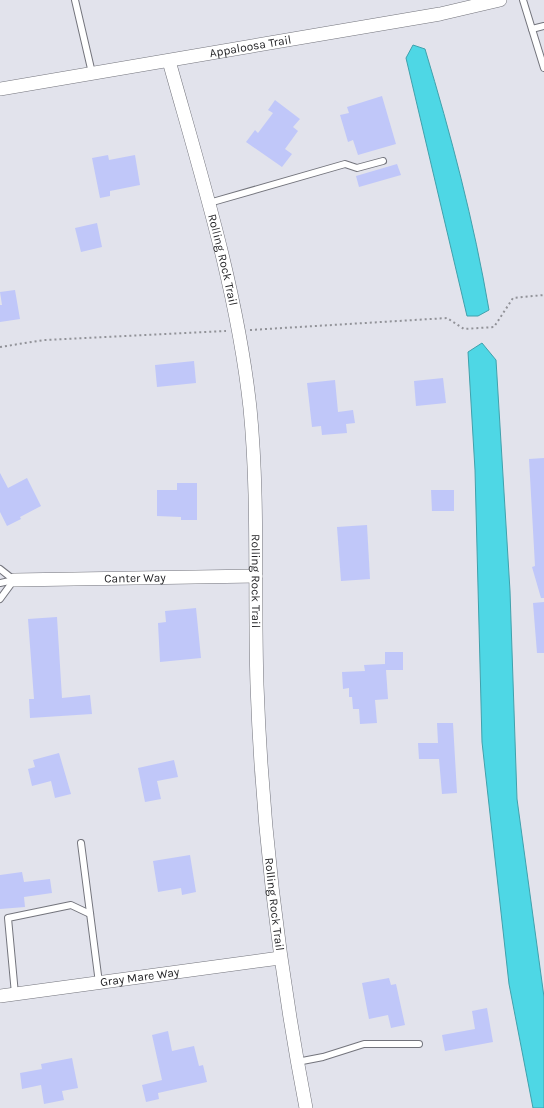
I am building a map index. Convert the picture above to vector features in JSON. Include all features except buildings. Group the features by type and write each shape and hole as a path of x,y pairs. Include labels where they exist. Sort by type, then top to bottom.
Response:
{"street":[{"name":"Appaloosa Trail","path":"0,89 440,14 500,0"},
{"name":"Rolling Rock Trail","path":"169,60 221,249 239,331 250,410 254,464 258,685 262,783 280,958 306,1108"},
{"name":"Canter Way","path":"14,580 256,576"},
{"name":"Gray Mare Way","path":"0,996 280,958"}],"lane":[{"path":"75,0 92,74"},
{"path":"523,0 544,68"},
{"path":"532,29 544,26"},
{"path":"209,203 345,164 358,168 383,161"},
{"path":"0,570 14,580"},
{"path":"0,583 14,580"},
{"path":"0,599 14,580"},
{"path":"81,842 99,983"},
{"path":"15,994 8,918 71,905 90,914"},
{"path":"297,1062 323,1057 364,1044 419,1044"}],"path":[{"path":"0,347 44,340 239,331 447,318 464,329 494,327 513,298 544,295"}],"water":[{"path":"413,45 425,49 453,146 469,211 489,310 478,316 467,316 406,58"},
{"path":"482,343 496,360 510,591 517,799 544,997 544,1108 533,1108 509,984 482,742 475,470 468,352"}]}
